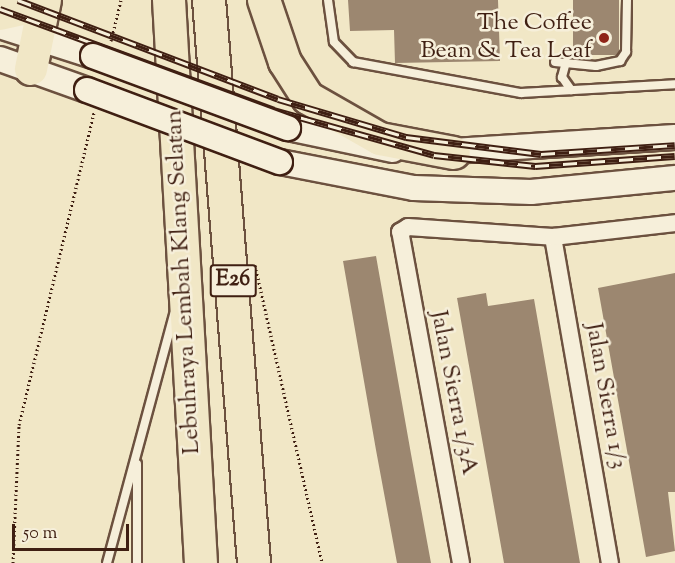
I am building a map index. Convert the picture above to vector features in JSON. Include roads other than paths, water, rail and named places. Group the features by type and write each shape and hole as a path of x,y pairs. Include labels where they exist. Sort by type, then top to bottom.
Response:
{"highway":[{"path":"0,14 22,9 31,0"},
{"path":"32,69 36,35 45,0"},
{"name":"Lebuhraya Lembah Klang Selatan","path":"169,0 201,563"},
{"name":"Lebuhraya Lembah Klang Selatan","path":"209,0 254,563"},
{"path":"264,0 285,62 309,98 380,139 454,153"}],"main road":[{"path":"0,26 102,51 288,128 376,150 454,153 675,137"},
{"path":"0,59 32,69 92,97 280,162 414,188 531,192 675,178"}],"street":[{"path":"553,237 675,223"},
{"name":"Jalan Sierra 1/3A","path":"461,563 400,231 408,227 553,237"},
{"name":"Jalan Sierra 1/3","path":"553,237 610,563"}],"lane":[{"path":"328,0 334,42 353,62 521,93 675,84"},
{"path":"555,62 596,66 620,61 626,52 627,0"},
{"path":"566,62 562,77 572,90"},
{"path":"107,563 183,278"},
{"path":"137,563 138,451"}],"railway":[{"path":"18,0 278,99 406,137 541,154 675,145"},
{"path":"0,9 274,110 434,155 535,166 675,156"}],"place":[{"name":"The Coffee Bean & Tea Leaf","path":"604,38"}]}
